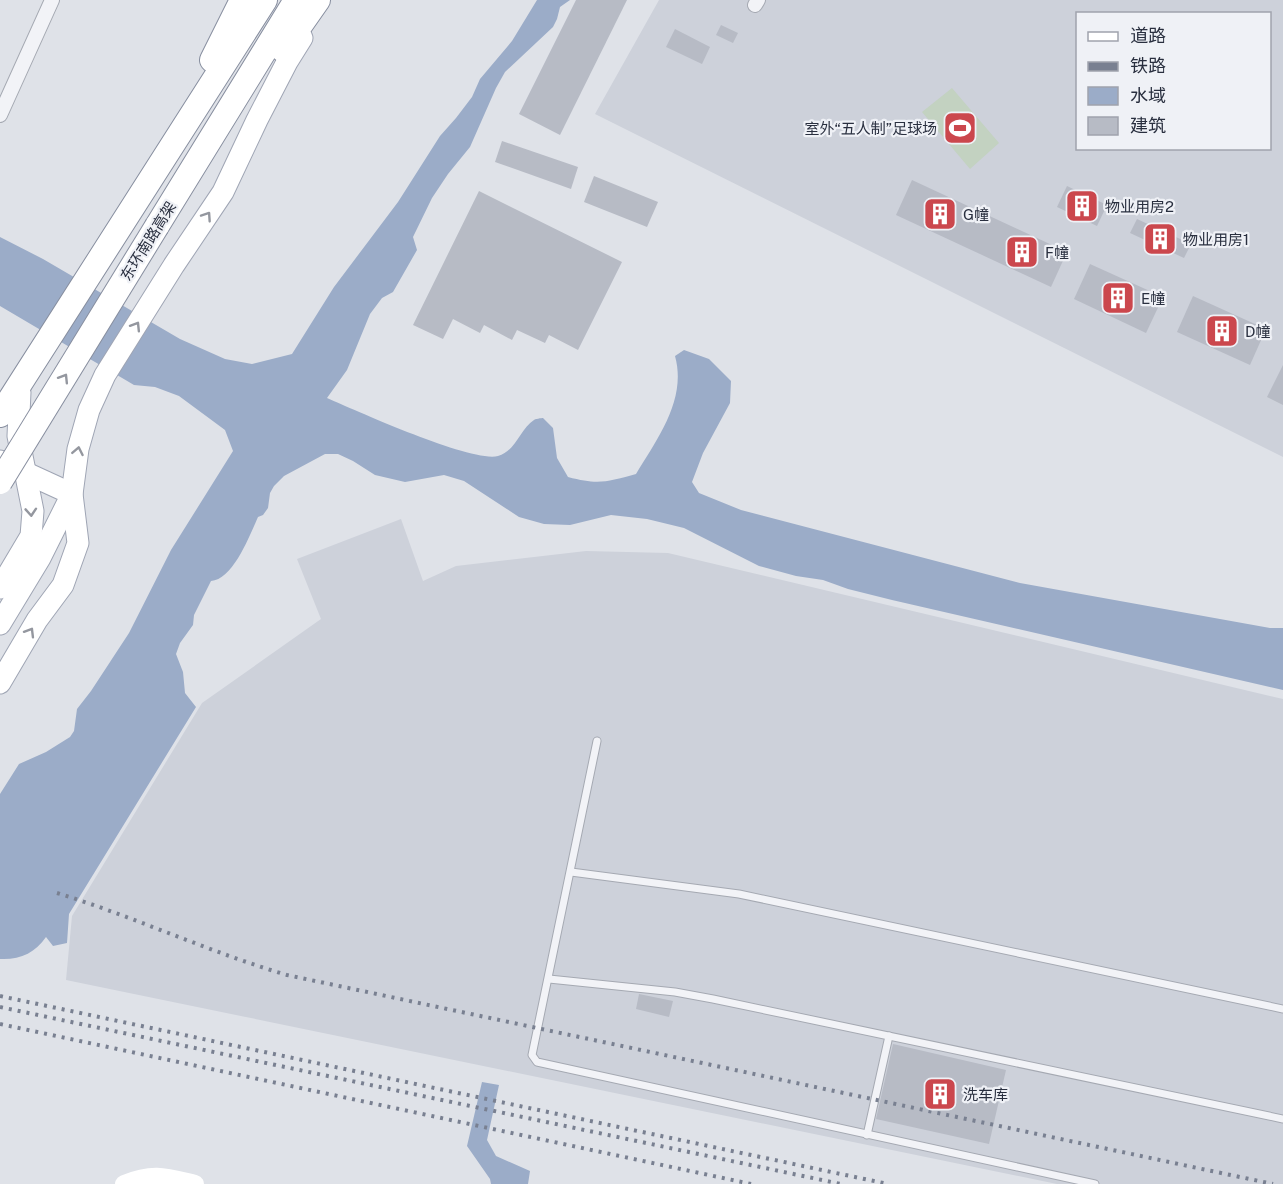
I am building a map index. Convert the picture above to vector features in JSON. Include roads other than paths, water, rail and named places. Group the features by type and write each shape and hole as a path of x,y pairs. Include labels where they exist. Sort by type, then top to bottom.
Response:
{"highway":[{"path":"182,130 230,21 242,0"},
{"name":"东环南路高架","path":"0,415 265,0"},
{"name":"东环南路高架","path":"0,482 296,0"},
{"path":"178,192 318,0"}],"main road":[{"path":"0,422 275,0"},
{"path":"0,682 37,620 63,585 78,543 72,494 78,449 89,410 105,375 223,192 286,62 325,0"},
{"path":"0,588 31,536 33,511 18,436 20,392"},
{"path":"0,461 72,494"},
{"path":"0,624 40,558 72,494"}],"street":[{"path":"0,115 52,0"},
{"path":"124,1184 156,1175 195,1184"}],"lane":[{"path":"597,741 532,1055 537,1062 1095,1184"},
{"path":"571,872 739,894 1283,1009"},
{"path":"549,979 694,995 1283,1119"},
{"path":"867,1135 889,1036"}],"water":[{"path":"537,0 570,0 560,7 553,27 505,72 470,147 432,198 413,237 417,250 393,292 382,298 370,314 347,370 327,398 440,444 484,456 498,456 509,450 529,424 543,418 553,428 557,458 568,477 595,482 610,481 636,474 661,432 674,403 677,388 678,372 675,356 684,350 709,359 731,381 730,403 703,453 692,482 699,493 741,510 1020,583 1270,628 1283,628 1283,690 892,600 823,580 796,576 759,566 684,528 647,519 611,515 570,525 544,524 519,517 464,481 444,475 405,482 375,475 338,454 325,454 284,476 274,486 270,493 268,508 263,515 258,517 240,555 226,573 219,579 211,581 194,615 193,625 180,643 176,654 183,672 185,693 196,707 69,914 67,943 53,946 46,937 26,954 0,959 0,794 19,764 46,752 70,737 74,731 77,709 129,633 171,550 233,451 225,430 179,396 155,387 134,385 0,306 0,237 43,259 180,339 225,359 252,364 292,354 334,287 398,202 440,136 472,97 480,79 512,41"},
{"path":"482,1082 499,1085 487,1140 496,1156 530,1171 528,1184 491,1184 490,1179 467,1146"}],"railway":[{"path":"57,893 287,975 1273,1184"},
{"path":"0,996 888,1184"},
{"path":"0,1007 841,1184"},
{"path":"0,1024 751,1184"}],"place":[{"name":"室外“五人制”足球场","path":"960,128"},
{"name":"物业用房2","path":"1082,206"},
{"name":"G幢","path":"940,214"},
{"name":"物业用房1","path":"1160,239"},
{"name":"F幢","path":"1022,252"},
{"name":"E幢","path":"1118,298"},
{"name":"D幢","path":"1222,331"},
{"name":"洗车库","path":"940,1094"}]}
